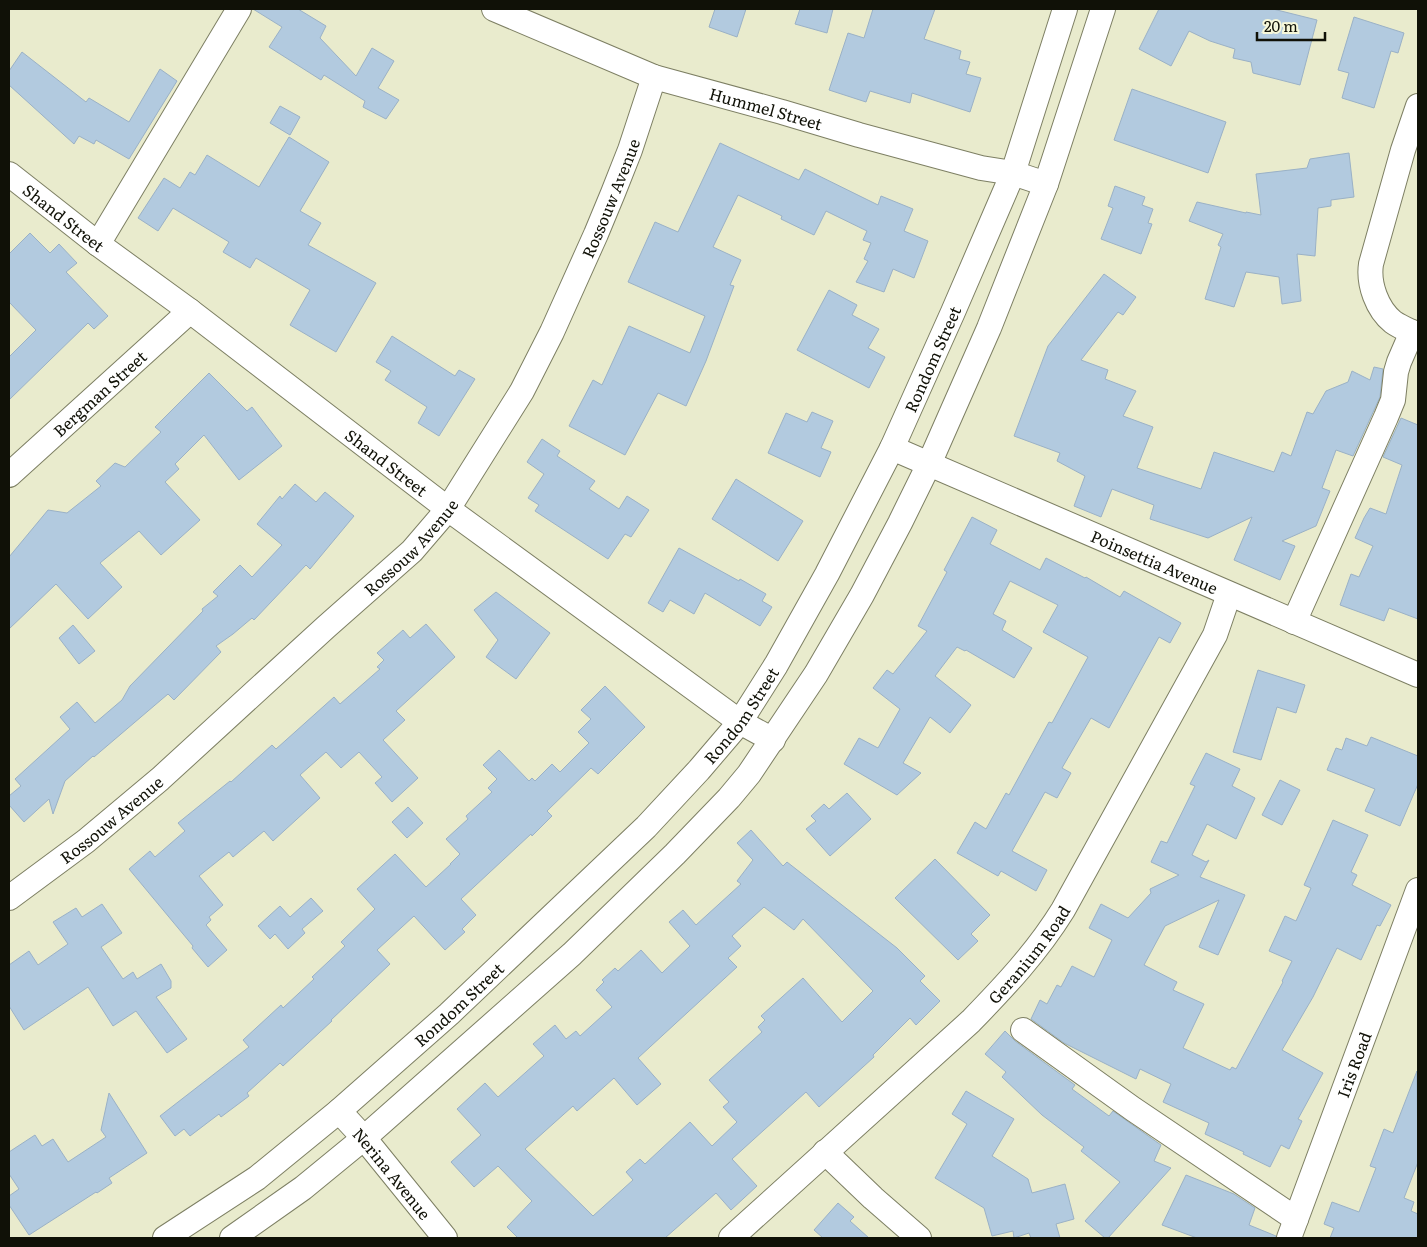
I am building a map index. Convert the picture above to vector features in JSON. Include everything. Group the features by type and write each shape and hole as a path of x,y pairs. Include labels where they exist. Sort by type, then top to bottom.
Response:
{"street":[{"path":"98,244 239,9"},
{"name":"Hummel Street","path":"494,9 654,77 859,135 981,168 1013,173 1046,184"},
{"name":"Rondom Street","path":"166,1238 257,1178 339,1111 449,1014 646,827 740,722 776,665 828,574 892,448 1013,173 1065,9"},
{"path":"232,1238 303,1188 364,1138 565,960 654,874 729,798 749,774 816,674 862,595 900,524 928,464 989,328 1046,184 1103,9"},
{"name":"Rossouw Avenue","path":"9,898 86,842 160,779 412,551 448,509 522,391 552,332 613,193 630,150 654,77"},
{"path":"1294,622 1386,417 1393,400 1399,362 1415,333 1392,321 1379,304 1370,282 1370,264 1403,150 1418,106"},
{"name":"Shand Street","path":"9,174 98,244 190,311 448,509 740,722 773,740"},
{"name":"Bergman Street","path":"9,475 190,311"},
{"name":"Poinsettia Avenue","path":"892,448 1418,675"},
{"name":"Geranium Road","path":"731,1238 971,1021 1049,933 1215,635 1229,594"},
{"name":"Iris Road","path":"1292,1229 1418,890"},
{"path":"1023,1030 1133,1109 1292,1229"},
{"name":"Nerina Avenue","path":"339,1111 364,1138 445,1238"},
{"path":"825,1152 918,1238"}],"building":[{"path":"253,9 298,9 326,26 320,38 356,76 372,48 394,61 378,88 399,100 386,119 363,107 365,101 324,75 321,80 269,47 282,27"},
{"path":"715,9 746,9 737,37 709,27"},
{"path":"800,9 833,9 827,33 795,24"},
{"path":"873,9 935,9 924,39 961,51 959,59 970,62 966,74 981,78 970,112 912,93 910,103 870,91 866,102 829,90 848,33 864,38"},
{"path":"1159,9 1273,9 1317,20 1300,85 1253,73 1251,62 1233,58 1235,49 1210,41 1189,31 1171,66 1139,49"},
{"path":"1354,17 1404,33 1398,53 1391,51 1374,108 1342,98 1349,73 1338,70"},
{"path":"22,52 86,102 89,98 129,122 160,69 177,81 129,159 96,140 94,144 79,136 74,144 9,85 9,71"},
{"path":"1132,89 1226,122 1208,173 1114,140"},
{"path":"280,106 300,117 290,135 270,123"},
{"path":"289,137 329,162 300,211 321,223 308,245 376,283 336,352 290,325 310,290 256,258 250,268 223,252 229,242 173,208 158,231 138,218 164,178 180,188 190,172 195,175 207,155 259,187"},
{"path":"720,143 799,180 805,169 878,205 881,196 913,209 904,231 928,241 914,278 893,269 884,292 856,282 868,261 864,259 871,243 863,240 867,231 826,211 814,235 781,219 782,216 738,195 713,247 741,260 730,285 734,286 706,361 686,406 658,393 625,455 569,426 593,380 602,385 629,326 690,353 705,316 628,282 655,222 678,232"},
{"path":"1349,153 1354,197 1331,200 1331,206 1318,208 1315,256 1297,254 1301,301 1282,304 1279,277 1246,272 1234,307 1205,299 1221,247 1218,245 1223,234 1189,221 1197,202 1261,215 1256,174 1307,168 1310,159"},
{"path":"1115,186 1145,197 1142,205 1153,209 1148,223 1152,224 1141,254 1101,239 1113,208 1108,206"},
{"path":"30,233 50,253 59,244 77,263 66,272 108,316 94,329 88,323 9,400 9,357 36,330 9,302 9,254"},
{"path":"1104,274 1136,297 1123,315 1118,312 1081,360 1108,370 1105,379 1136,391 1123,416 1153,427 1137,468 1201,489 1214,452 1274,472 1282,452 1291,456 1307,412 1313,414 1326,391 1348,382 1352,371 1370,380 1374,367 1383,369 1380,397 1353,456 1336,450 1322,488 1330,491 1316,526 1282,541 1295,546 1280,580 1234,560 1252,517 1208,538 1150,519 1154,505 1112,489 1101,517 1074,506 1085,476 1057,461 1060,453 1014,436 1048,346"},
{"path":"829,290 857,305 852,315 879,329 868,348 885,357 869,388 797,350"},
{"path":"392,336 455,376 459,370 475,379 439,436 418,423 427,407 385,380 391,371 376,362"},
{"path":"209,373 247,411 252,407 282,446 239,480 204,435 175,464 179,469 165,482 200,520 161,555 139,531 100,563 122,587 88,619 56,584 9,629 9,557 48,510 67,513 101,486 96,481 115,463 125,467 161,432 155,427"},
{"path":"812,412 833,421 821,448 831,452 820,477 768,453 786,413 807,422"},
{"path":"1401,418 1418,425 1418,619 1389,608 1384,621 1340,605 1351,574 1359,577 1373,546 1355,538 1370,508 1386,514 1402,465 1383,457"},
{"path":"542,439 560,451 557,456 595,481 589,489 619,509 627,496 649,510 631,537 625,534 608,559 535,511 539,505 528,498 544,474 527,462"},
{"path":"736,479 803,521 778,561 712,519"},
{"path":"295,484 316,502 325,492 354,516 310,569 306,565 254,620 252,618 216,646 221,652 174,700 168,694 65,781 53,814 49,799 24,822 9,805 9,796 21,786 15,779 70,729 60,717 77,702 95,723 122,700 130,686 203,611 202,609 218,596 213,592 240,565 252,577 282,545 257,524 280,496 282,499"},
{"path":"972,517 997,530 990,544 1040,570 1046,558 1086,577 1120,597 1124,591 1181,623 1170,643 1159,637 1109,728 1091,718 1062,768 1071,773 1057,798 1045,792 1012,851 1047,870 1036,891 1001,871 998,876 957,853 975,822 986,829 1006,793 1009,795 1049,722 1052,723 1088,657 1043,632 1058,605 1010,581 993,614 1006,621 1002,630 1032,648 1014,678 966,650 957,647 935,676 971,705 950,733 930,717 903,763 921,773 897,795 844,764 859,738 878,748 900,709 873,688 887,670 893,674 927,631 918,626 947,572 944,570"},
{"path":"679,548 766,594 762,601 772,607 760,626 705,593 694,614 670,600 663,612 648,603"},
{"path":"496,592 550,633 516,679 486,657 498,640 474,610"},
{"path":"426,624 455,657 396,711 405,720 383,740 418,778 392,802 375,783 382,777 359,752 341,768 326,752 300,775 320,798 273,841 264,831 233,857 229,852 199,876 223,905 209,917 211,920 206,925 227,950 208,967 192,948 193,946 129,869 150,851 155,857 185,831 178,823 231,782 272,745 276,749 334,697 340,704 380,669 377,667 384,660 377,653 403,630 410,638"},
{"path":"73,625 95,651 79,664 59,638"},
{"path":"1258,670 1305,685 1296,713 1277,707 1261,760 1233,752"},
{"path":"605,686 645,727 598,774 591,768 547,811 552,816 461,899 476,915 462,929 465,932 445,950 414,916 377,950 390,964 332,1021 283,1066 280,1063 247,1093 249,1096 221,1117 219,1114 190,1136 184,1129 175,1136 160,1116 249,1047 243,1040 281,1005 283,1008 314,979 312,977 345,946 341,942 375,909 357,889 395,854 426,887 460,854 446,839 468,819 466,816 492,792 488,788 497,779 483,765 499,750 529,781 532,778 535,781 552,764 560,772 589,743 578,732 591,719 581,710"},
{"path":"1371,737 1418,756 1418,784 1400,826 1365,811 1375,789 1327,770 1336,748 1342,750 1346,738 1367,746"},
{"path":"1206,753 1240,769 1232,786 1255,798 1236,839 1207,824 1192,855 1206,862 1209,860 1200,877 1245,895 1218,955 1199,947 1219,900 1165,926 1144,965 1177,982 1173,990 1204,1004 1183,1048 1230,1070 1232,1067 1236,1069 1283,982 1292,961 1269,951 1285,916 1296,921 1311,888 1304,885 1333,820 1368,835 1351,872 1357,875 1352,885 1391,905 1380,926 1377,925 1361,960 1337,948 1313,997 1282,1050 1323,1073 1298,1119 1302,1121 1289,1149 1281,1145 1270,1167 1243,1154 1244,1152 1205,1134 1209,1123 1163,1102 1171,1084 1140,1069 1136,1079 1064,1043 1031,1019 1040,1000 1047,1004 1057,985 1061,987 1072,966 1094,977 1112,940 1089,928 1101,904 1128,918 1151,893 1150,889 1179,875 1151,862 1161,841 1167,843 1195,786 1190,784"},
{"path":"1280,780 1300,790 1282,825 1262,815"},
{"path":"847,793 871,819 830,856 806,829 816,821 811,816 824,804 829,809"},
{"path":"408,807 423,823 407,838 392,822"},
{"path":"751,830 783,866 787,862 897,948 925,976 920,981 940,1001 916,1025 910,1018 873,1055 874,1057 819,1107 806,1092 732,1159 757,1186 731,1210 716,1193 665,1238 518,1238 507,1227 532,1201 498,1166 474,1187 451,1162 481,1135 457,1109 485,1083 498,1097 544,1056 533,1044 555,1025 566,1039 576,1031 580,1036 612,1007 596,990 604,982 602,980 615,968 618,971 641,950 662,973 690,946 669,922 683,910 696,925 741,884 737,881 753,860 737,843","holes":["764,907 794,930 803,919 873,991 842,1022 803,978 761,1016 765,1020 758,1027 762,1032 709,1080 729,1102 723,1107 737,1122 712,1146 690,1122 645,1164 640,1159 626,1172 633,1180 593,1216 525,1149 573,1106 577,1111 614,1078 637,1105 661,1084 638,1058 737,967 728,958 741,946 732,936"]},
{"path":"935,859 990,915 971,934 978,941 958,960 895,898"},
{"path":"311,898 323,911 302,929 305,933 288,949 275,934 270,939 258,926 280,906 290,917"},
{"path":"102,904 122,933 101,947 123,979 133,972 137,979 161,964 171,981 171,988 156,997 187,1039 167,1053 136,1011 113,1026 88,987 24,1030 9,1006 9,965 29,951 38,965 68,944 53,922 76,908 82,917"},
{"path":"1005,1031 1015,1041 1075,1085 1072,1089 1109,1116 1113,1111 1161,1145 1154,1161 1171,1168 1108,1238 1105,1238 1085,1221 1120,1182 1081,1151 1084,1147 1042,1115 1002,1077 1006,1072 985,1054"},
{"path":"1417,1071 1418,1162 1404,1198 1414,1202 1411,1211 1418,1214 1418,1238 1330,1238 1334,1228 1324,1224 1332,1202 1359,1212 1376,1168 1370,1166 1384,1129 1393,1133"},
{"path":"966,1091 1014,1119 992,1156 1028,1179 1032,1193 1065,1184 1074,1219 1056,1224 1060,1238 1031,1238 1029,1233 1014,1238 1013,1231 992,1236 984,1208 935,1178 967,1124 952,1114"},
{"path":"109,1093 147,1153 109,1178 112,1183 29,1235 9,1205 9,1196 19,1189 9,1174 9,1152 35,1135 42,1146 53,1139 68,1162 106,1137 101,1130"},
{"path":"1186,1175 1234,1194 1255,1208 1249,1225 1276,1236 1276,1238 1197,1238 1162,1225"},
{"path":"838,1203 854,1217 850,1221 869,1238 823,1238 814,1230"}]}
